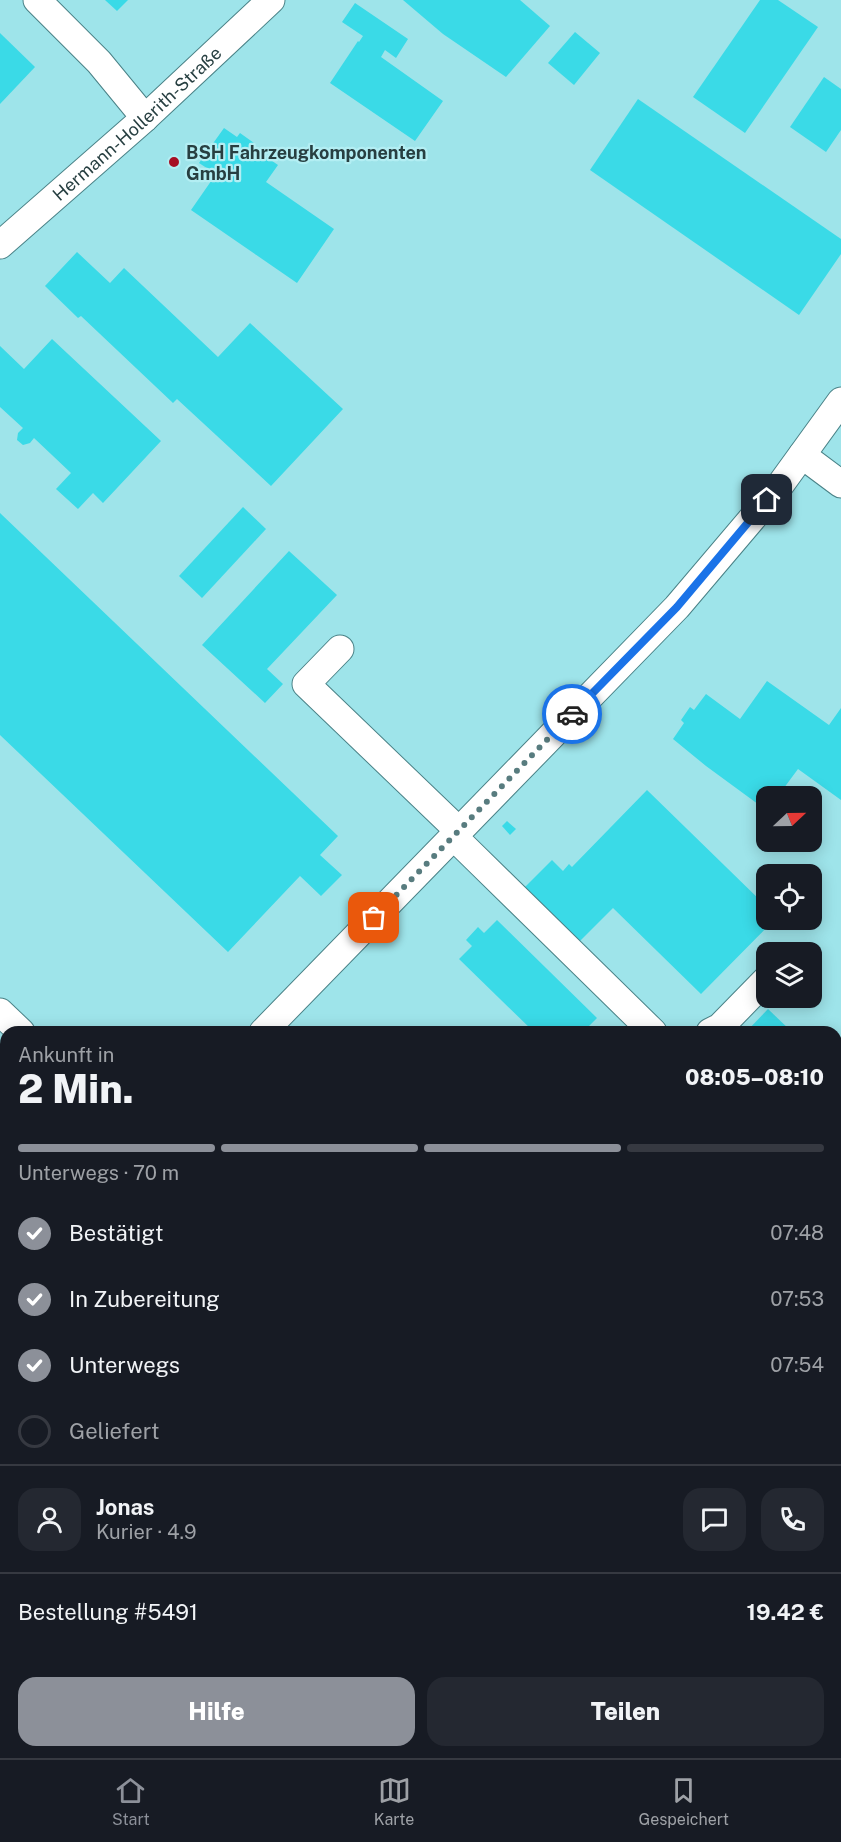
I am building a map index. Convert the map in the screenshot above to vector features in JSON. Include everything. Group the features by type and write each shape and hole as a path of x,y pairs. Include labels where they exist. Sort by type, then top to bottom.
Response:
{"street":[{"path":"37,0 99,62 145,118"},
{"name":"Hermann-Hollerith-Straße","path":"4,233 145,118 271,0"},
{"path":"269,1026 677,607 778,488 841,401"},
{"path":"802,455 841,484"},
{"path":"340,649 306,684 647,1026"},
{"path":"721,1026 756,990"},
{"path":"0,1012 15,1026"}],"shaded area":[{"path":"0,0 841,0 841,1026 0,1026"}],"building":[{"path":"105,0 128,0 117,11"},
{"path":"403,0 520,0 550,26 506,77 443,34"},
{"path":"760,0 778,0 818,27 745,133 693,97"},
{"path":"355,3 408,39 396,58 385,50 381,57 443,101 415,141 330,83 363,36 342,22"},
{"path":"575,32 600,53 574,85 548,63"},
{"path":"0,33 35,67 0,104"},
{"path":"824,77 841,89 841,130 826,152 790,127"},
{"path":"638,99 841,239 841,254 799,315 590,170"},
{"path":"224,128 237,137 240,133 254,143 252,147 278,165 266,182 334,229 297,283 191,210 216,174 199,163"},
{"path":"77,252 110,283 124,268 218,357 250,323 343,409 271,486 177,399 173,403 81,316 78,318 45,286"},
{"path":"52,339 161,441 103,503 93,493 78,509 56,489 71,473 34,438 30,443 23,445 17,440 18,433 23,428 0,407 0,346 24,369"},
{"path":"243,507 266,529 202,598 179,576"},
{"path":"0,513 338,836 320,855 342,875 321,896 300,876 228,952 0,735"},
{"path":"289,551 337,595 267,669 283,684 265,703 202,645"},
{"path":"767,681 829,725 841,708 841,800 798,769 785,786 756,786 756,803 673,739 684,723 681,720 690,707 694,710 706,694 740,719"},
{"path":"647,790 756,896 756,930 764,930 701,994 613,908 578,943 523,889 552,860 563,871 569,864 572,867"},
{"path":"507,821 516,829 510,835 502,826"},
{"path":"497,920 597,1018 589,1026 528,1026 459,959 472,946 466,940 478,927 484,933"},
{"path":"768,1009 786,1026 752,1026"}],"way so far":[{"path":"374,918 572,714"}],"place":[{"name":"BSH Fahrzeugkomponenten GmbH","path":"174,162"}],"route":[{"path":"572,714 677,607 767,500"}]}
